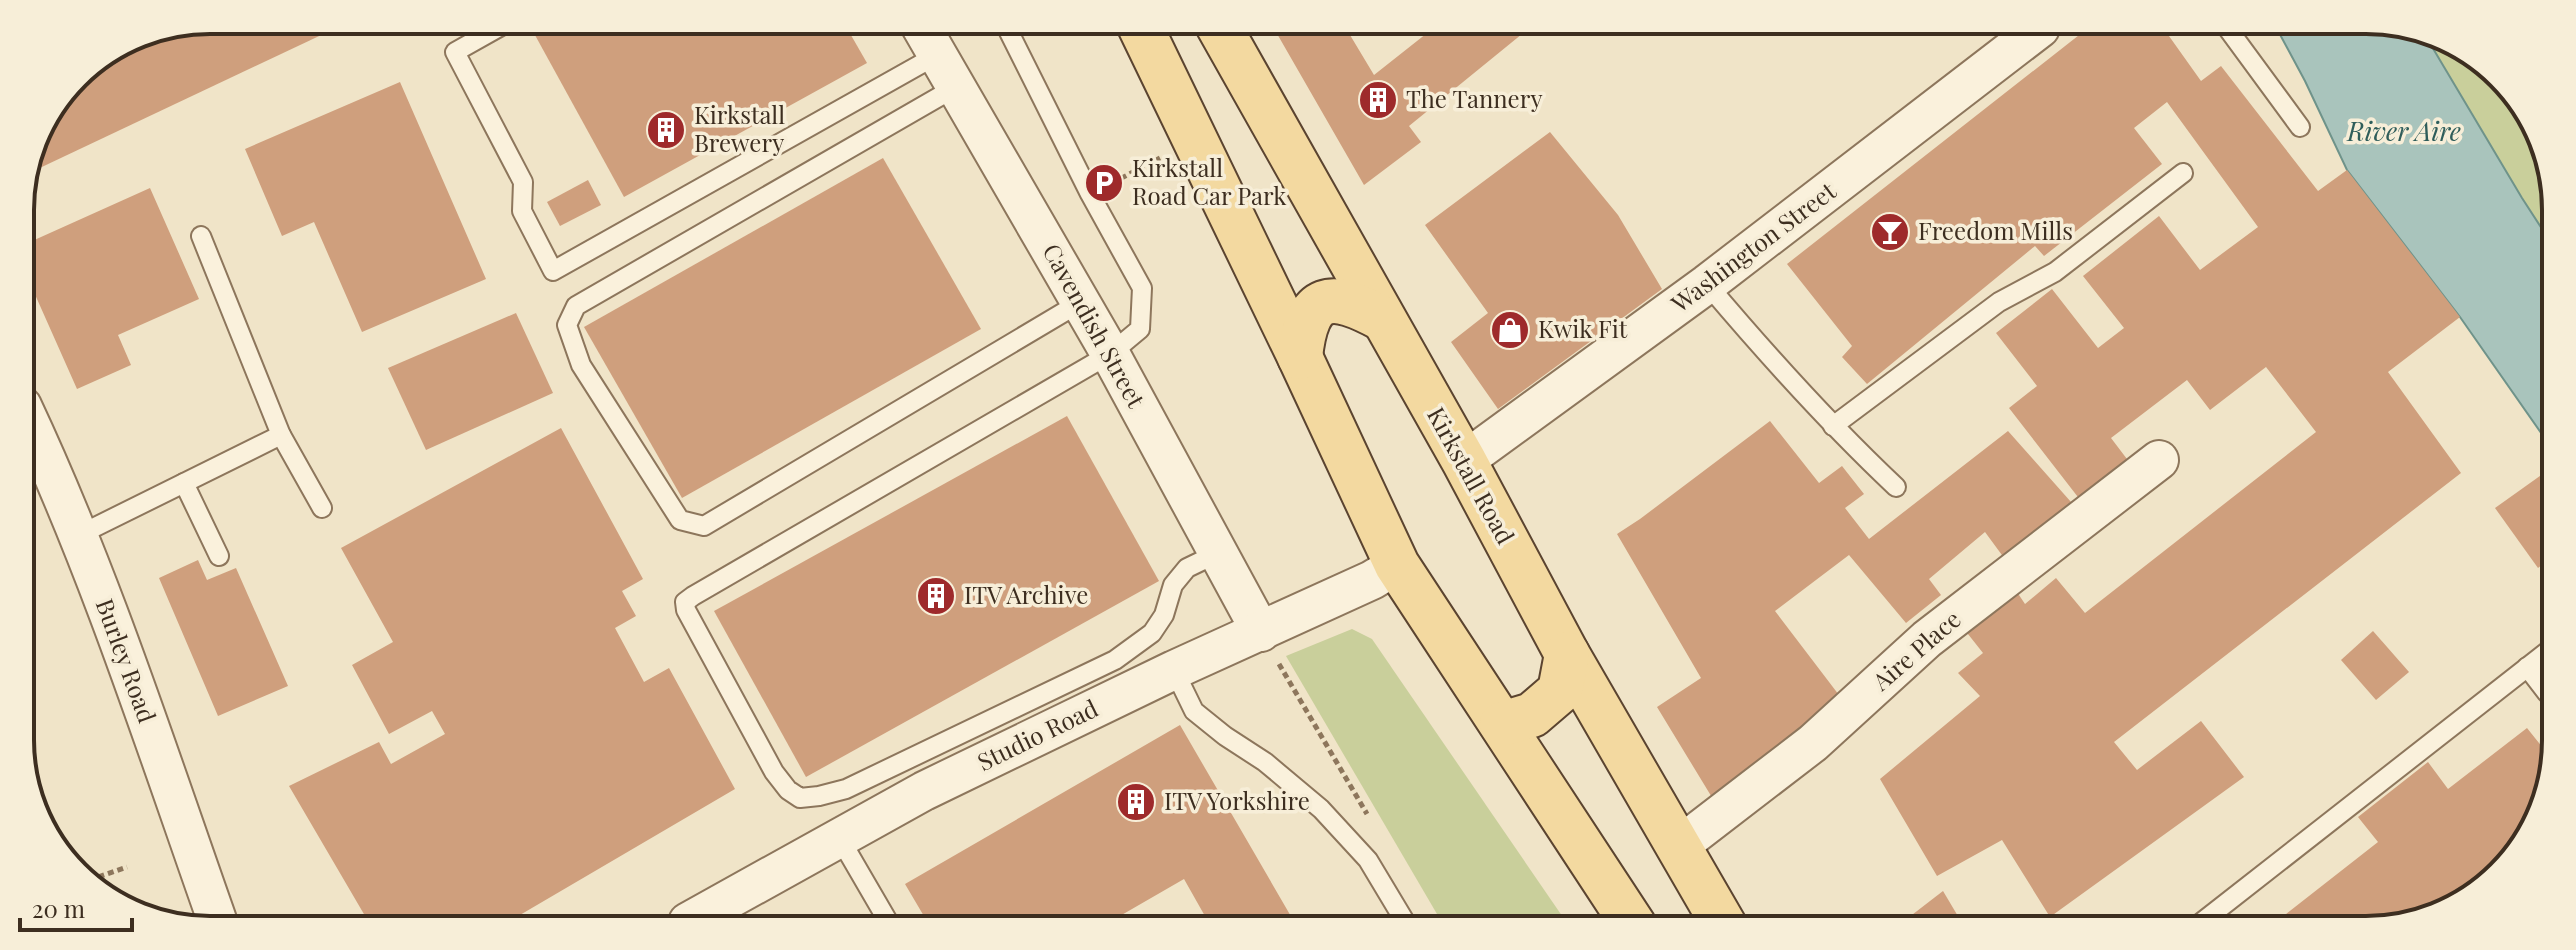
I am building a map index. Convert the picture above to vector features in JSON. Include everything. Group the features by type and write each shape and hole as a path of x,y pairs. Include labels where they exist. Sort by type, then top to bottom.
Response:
{"main road":[{"path":"1144,34 1397,565 1627,916"},
{"name":"Kirkstall Road","path":"1223,34 1464,461 1567,654 1719,916"},
{"path":"1300,357 1306,320 1324,303 1346,302 1383,319"},
{"path":"1502,724 1532,715 1560,691 1567,654"}],"street":[{"name":"Washington Street","path":"1464,461 1707,284 2032,34"},
{"name":"Cavendish Street","path":"937,55 1081,302 1261,632"},
{"name":"Burley Road","path":"34,433 79,535 113,624 216,916"},
{"name":"Aire Place","path":"1679,846 1813,743 1927,639 2159,460"},
{"name":"Studio Road","path":"699,916 924,791 1397,565"}],"lane":[{"path":"487,34 455,52 523,182 522,211 553,271 937,55"},
{"path":"1010,34 1090,194 1142,288 1140,329 1110,354 693,596 685,602 686,610 774,772 788,790 800,798 819,796 846,789 1115,660 1152,633 1164,615 1173,585 1187,568 1218,553"},
{"path":"2232,34 2300,127"},
{"path":"937,55 576,306 567,325 581,365 680,520 704,526 1081,302"},
{"path":"1833,426 1999,302 2055,272 2183,173"},
{"path":"201,236 281,435 322,508"},
{"path":"1707,284 1770,359 1896,487"},
{"path":"79,535 281,435"},
{"path":"184,483 219,556"},
{"path":"2210,916 2542,656"},
{"path":"2527,667 2542,686"},
{"path":"1174,670 1194,711 1265,762 1321,809 1359,850 1402,916"},
{"path":"839,837 885,916"}],"path":[{"path":"1090,194 1195,139"},
{"path":"1261,632 1369,819"},
{"path":"100,876 127,867"}],"green space":[{"path":"2432,47 2464,64 2482,78 2512,112 2529,143 2536,165 2542,229"},
{"path":"1352,629 1372,639 1562,916 1438,916 1286,656"}],"water":[{"name":"River Aire","path":"2280,34 2366,34 2400,37 2432,47 2542,229 2542,434 2460,317 2347,170"}],"building":[{"path":"199,34 323,34 39,168 47,143 78,94 103,70 132,52 176,37"},
{"name":"Kirkstall Brewery","path":"534,34 850,34 867,63 624,197"},
{"name":"The Tannery","path":"1277,34 1349,34 1374,75 1426,34 1522,34 1409,126 1421,142 1364,185"},
{"path":"2080,34 2168,34 2201,81 2221,66 2318,191 2347,170 2460,317 2388,372 2461,473 2114,742 2137,770 2201,721 2244,777 2049,916 2002,840 1937,876 1880,779 1980,696 1958,673 1983,653 1964,629 2013,586 2025,604 2056,578 2085,613 2316,432 2266,367 2210,410 2187,380 2111,438 2130,463 2081,501 2009,408 2037,386 1996,333 2052,289 2098,348 2124,328 2083,276 2159,216 2200,270 2258,227 2167,102 2134,128 2162,164 2044,256 2035,246 1867,384 1842,357 1852,346 1787,264"},
{"path":"400,82 486,279 362,332 314,222 282,236 245,149"},
{"path":"1550,132 1618,215 1662,289 1498,409 1451,342 1488,313 1425,225"},
{"path":"883,158 981,329 682,498 584,327"},
{"path":"588,180 601,205 560,226 547,202"},
{"path":"150,188 199,299 118,335 131,365 77,389 34,292 34,240"},
{"path":"516,313 553,393 426,450 388,368"},
{"name":"ITV Archive","path":"1067,416 1159,581 806,777 714,611"},
{"path":"1770,421 1819,483 1842,466 1864,494 1845,508 1869,539 2008,431 2079,511 2010,566 1985,532 1929,579 1941,595 1906,623 1849,555 1775,611 1842,699 1716,804 1657,707 1701,678 1617,534"},
{"path":"561,428 643,579 622,591 636,616 615,628 644,682 669,668 735,789 518,916 365,916 289,786 379,742 391,764 445,734 432,711 389,734 352,665 393,642 341,548"},
{"path":"2542,474 2542,565 2538,568 2495,508"},
{"path":"198,560 207,580 236,568 288,686 218,716 159,578"},
{"path":"2373,631 2409,672 2376,700 2341,660"},
{"name":"ITV Yorkshire","path":"1180,725 1291,916 1205,916 1184,879 1120,916 924,916 905,884"},
{"path":"2527,728 2541,746 2536,785 2524,818 2498,856 2473,880 2433,903 2400,913 2377,916 2284,916 2378,842 2358,817 2428,762 2448,789"},
{"path":"1943,891 1958,916 1911,916"}],"place":[{"name":"The Tannery","path":"1378,100"},
{"name":"Kirkstall Brewery","path":"666,130"},
{"name":"Kirkstall Road Car Park","path":"1104,183"},
{"name":"Freedom Mills","path":"1890,232"},
{"name":"Kwik Fit","path":"1510,330"},
{"name":"ITV Archive","path":"936,596"},
{"name":"ITV Yorkshire","path":"1136,802"}]}
